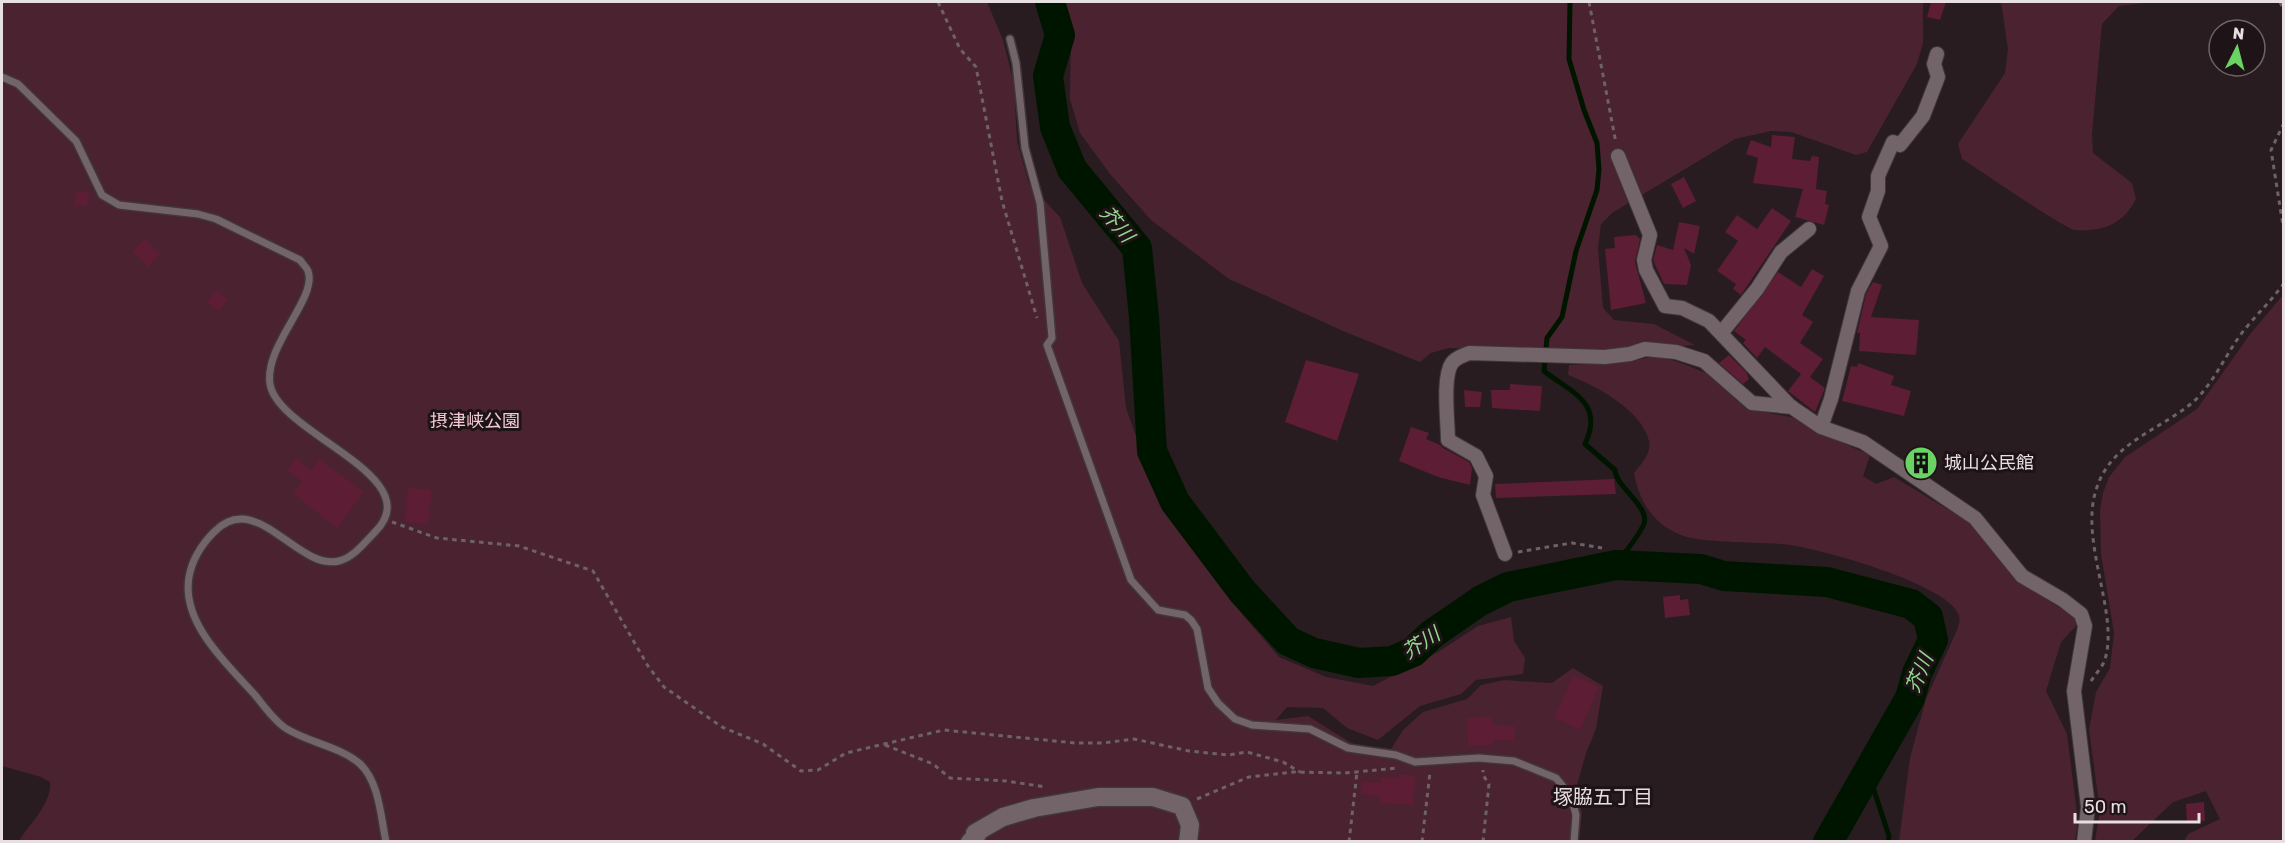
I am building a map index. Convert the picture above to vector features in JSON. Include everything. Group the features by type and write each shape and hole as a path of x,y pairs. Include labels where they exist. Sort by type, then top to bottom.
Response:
{"street":[{"path":"1821,427 1832,399 1858,291 1881,246 1869,217 1878,191 1878,176 1893,142 1900,145 1923,116 1938,77 1934,64 1937,54"},
{"path":"1618,156 1650,236 1644,260 1649,280 1665,306 1682,308 1700,316 1722,332 1792,407 1821,427 1863,442 1975,518 2022,576 2063,600 2081,614 2085,626 2074,690 2088,807 2084,842"},
{"path":"1722,332 1757,289 1781,252 1809,230"},
{"path":"1505,554 1483,495 1486,476 1476,456 1448,440 1448,379 1451,364 1458,357 1469,353 1605,357 1630,354 1645,349 1676,352 1704,361 1752,403 1792,407"},
{"path":"970,842 977,835 975,832 1003,817 1098,797 1153,797 1182,806 1190,825 1188,842"}],"lane":[{"path":"1010,39 1016,63 1025,148 1040,203 1051,311 1052,338 1047,345 1131,580 1158,609 1185,615 1191,620 1197,629 1208,688 1218,703 1235,719 1252,724 1310,729 1348,748 1396,755 1415,762 1484,759 1514,761 1556,778 1571,796 1576,814 1574,842"},
{"path":"2,77 18,84 76,141 102,195 119,205 198,214 216,219 300,260 309,272 308,288 273,352 270,379 272,392 303,427 364,470 386,494 389,510 385,519 350,557 329,562 316,558 257,523 238,518 222,523 199,549 189,577 189,599 194,614 213,649 287,729 334,748 360,764 369,775 386,842"}],"path":[{"path":"938,2 960,49 976,67 1002,201 1047,345"},
{"path":"1589,2 1618,156"},
{"path":"2280,2 2283,10"},
{"path":"2283,123 2271,150 2283,232"},
{"path":"2094,556 2092,511 2095,490 2103,473 2120,451 2192,403 2245,329 2283,283"},
{"path":"385,519 437,538 519,546 593,571 648,666 664,687 722,727 763,744 801,771 818,770 846,753 903,737 944,730 1075,743 1103,743 1134,739 1189,751 1228,755 1247,752 1283,762 1300,772"},
{"path":"1505,554 1572,543 1602,548"},
{"path":"884,744 933,764 950,778 1006,781 1050,788"},
{"path":"1483,842 1489,784 1483,775 1484,759"},
{"path":"1182,806 1249,777 1300,772 1357,772 1399,768 1415,762"},
{"path":"1422,842 1432,762"},
{"path":"1349,842 1357,772"}],"green space":[{"name":"摂津峡公園","path":"2,2 987,2 1003,40 1014,84 1017,141 1029,184 1060,217 1082,283 1119,341 1126,408 1160,504 1242,614 1279,657 1326,677 1373,686 1438,652 1478,626 1511,617 1514,641 1525,658 1523,674 1476,680 1461,694 1420,706 1378,740 1347,728 1323,708 1287,707 1276,720 1308,716 1353,744 1391,749 1403,730 1423,712 1467,699 1481,685 1504,680 1552,683 1573,668 1603,686 1596,729 1586,753 1575,792 1582,812 1579,841 19,841 44,806 50,790 50,782 41,777 2,766"},
{"path":"1062,2 1923,2 1923,43 1917,64 1867,152 1856,155 1791,132 1771,131 1735,139 1612,213 1601,224 1598,248 1603,308 1614,320 1654,324 1695,345 1601,352 1449,348 1431,353 1420,362 1343,331 1229,279 1151,220 1110,174 1080,133 1070,99 1071,29"},
{"path":"2001,2 2154,2 2119,6 2102,24 2092,134 2093,153 2132,183 2136,199 2125,215 2112,225 2095,230 2075,230 2068,227 1962,159 1958,144 2005,73 2008,49"},
{"path":"2283,295 2283,841 2184,841 2188,834 2220,819 2206,791 2173,802 2132,841 2095,841 2100,811 2089,730 2096,692 2110,668 2114,633 2101,554 2100,510 2103,493 2109,477 2125,457 2197,409 2251,333"},
{"path":"1653,356 1676,361 1714,376 1737,401 1764,412 1801,419 1820,433 1870,455 1863,476 1876,484 1894,477 1969,522 2022,584 2076,618 2076,626 2061,642 2046,691 2067,734 2078,821 2075,841 1899,841 1910,758 1926,699 1958,628 1960,619 1958,613 1948,602 1930,590 1854,561 1790,545 1691,538 1663,525 1644,502 1634,473 1649,450 1650,445 1645,430 1637,419 1616,400 1568,375 1569,365 1633,361"}],"building":[{"path":"1931,2 1946,2 1940,20 1927,17"},
{"path":"1772,135 1795,137 1792,159 1810,161 1812,156 1819,157 1816,189 1827,191 1825,204 1829,205 1824,225 1795,217 1803,189 1753,183 1758,158 1746,154 1751,140 1771,147"},
{"path":"1684,177 1696,201 1683,208 1671,184"},
{"path":"76,191 89,192 87,206 74,205"},
{"path":"1772,208 1791,221 1741,295 1733,289 1736,284 1717,271 1738,241 1725,232 1737,215 1757,229"},
{"path":"1679,222 1700,226 1694,254 1684,248 1691,265 1687,285 1664,284 1653,260 1657,245 1673,250"},
{"path":"1636,235 1640,239 1635,262 1646,303 1611,310 1605,249 1615,248 1614,237"},
{"path":"145,239 160,254 148,267 132,251"},
{"path":"1812,269 1824,276 1802,315 1813,322 1800,343 1823,359 1810,377 1825,388 1815,412 1788,391 1801,374 1765,347 1757,358 1743,343 1746,340 1734,331 1778,272 1801,287"},
{"path":"1873,282 1882,285 1871,317 1919,320 1916,355 1859,351 1860,333 1857,333 1866,294"},
{"path":"217,290 228,300 219,311 207,302"},
{"path":"1729,355 1746,372 1749,379 1743,384 1719,363"},
{"path":"1306,360 1359,374 1337,441 1285,422"},
{"path":"1858,363 1894,376 1891,385 1911,391 1904,416 1842,401 1851,366 1857,367"},
{"path":"1510,384 1542,386 1540,411 1492,408 1491,390 1510,390"},
{"path":"1464,390 1482,392 1480,407 1465,407"},
{"path":"1411,427 1429,433 1426,439 1469,462 1472,468 1470,485 1438,477 1399,461"},
{"name":"城山公民館","path":"1915,450 1935,464 1928,475 1907,461"},
{"path":"296,458 311,470 319,459 364,492 337,528 293,494 302,482 287,470"},
{"path":"1614,479 1616,494 1496,498 1495,484"},
{"path":"408,487 432,490 428,524 405,522"},
{"path":"1680,595 1680,600 1688,599 1690,615 1665,618 1663,597"},
{"path":"1573,675 1599,687 1580,730 1554,718"},
{"path":"1492,717 1493,725 1515,726 1514,741 1493,740 1493,745 1468,746 1467,718"},
{"path":"1399,774 1416,776 1413,805 1380,803 1380,796 1361,794 1362,781 1380,783 1381,777 1399,778"},
{"path":"2204,802 2205,821 2187,822 2186,804"}],"waterway":[{"name":"芥川","path":"1050,2 1060,35 1048,76 1055,127 1072,169 1137,248 1144,317 1152,451 1175,502 1242,591 1288,641 1314,653 1359,663 1392,661 1413,652 1432,634 1480,601 1508,587 1616,565 1701,569 1724,576 1827,582 1911,604 1928,617 1933,640 1917,673 1910,698 1828,842"},
{"path":"1570,2 1569,59 1584,110 1597,143 1599,169 1597,190 1576,251 1562,317 1547,338 1544,371 1574,392 1588,408 1591,418 1585,444 1615,470 1621,484 1643,512 1645,519 1643,526 1616,565"},
{"path":"1868,772 1889,836 1888,842"}],"place":[{"name":"城山公民館","path":"1921,463"}],"district":[{"name":"塚脇五丁目","path":"1603,797"}]}
